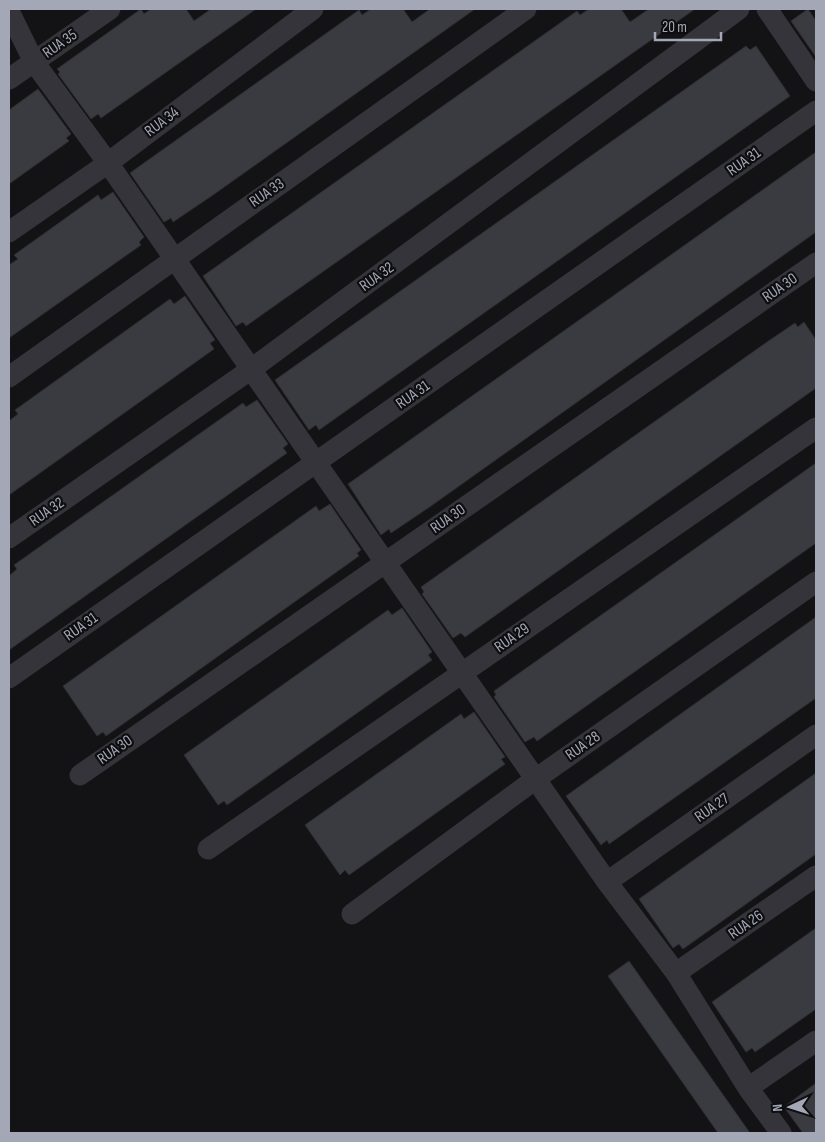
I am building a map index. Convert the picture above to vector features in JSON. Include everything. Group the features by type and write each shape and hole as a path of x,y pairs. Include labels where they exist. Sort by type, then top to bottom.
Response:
{"street":[{"name":"RUA 35","path":"9,79 110,9"},
{"name":"RUA 34","path":"9,232 108,163 313,9"},
{"name":"RUA 33","path":"9,377 526,9"},
{"name":"RUA 32","path":"9,538 250,370 740,9"},
{"path":"767,9 816,81"},
{"path":"9,11 34,62 108,163 173,260 537,778 607,882 676,973 748,1088 781,1133"},
{"name":"RUA 31","path":"9,678 816,111"},
{"name":"RUA 30","path":"80,775 816,263"},
{"name":"RUA 29","path":"208,849 816,428"},
{"name":"RUA 28","path":"352,914 537,778 816,582"},
{"name":"RUA 27","path":"607,882 816,735"},
{"name":"RUA 26","path":"676,973 816,876"},
{"path":"748,1088 816,1041"}],"building":[{"path":"141,9 144,14 151,9 186,9 194,21 211,9 256,9 101,118 98,114 91,119 58,74 60,72 57,69"},
{"path":"371,9 403,9 412,22 430,9 475,9 213,195 173,222 171,218 164,222 130,173 359,10 362,15"},
{"path":"589,9 621,9 630,22 649,9 695,9 246,326 243,322 236,326 203,276 577,11 580,15"},
{"path":"808,9 816,21 816,57 791,21"},
{"path":"746,46 750,50 756,46 790,96 319,430 316,425 309,430 275,380"},
{"path":"38,89 71,134 66,138 69,141 9,184 9,110"},
{"path":"816,152 816,232 431,506 391,533 389,529 381,535 348,484"},
{"path":"113,192 144,237 139,242 141,245 9,338 9,265 18,259 14,255 98,195 101,200"},
{"path":"185,296 215,340 210,343 214,349 9,495 9,421 18,414 15,410 170,299 174,304"},
{"path":"804,322 816,340 816,388 465,637 461,633 453,638 422,594 424,592 421,587 767,342 795,323 798,327"},
{"path":"257,400 288,444 283,448 287,453 9,650 9,576 17,569 14,565 243,403 246,407"},
{"path":"816,463 816,543 537,741 534,737 525,742 494,697 496,695 494,691"},
{"path":"330,504 361,550 357,553 359,556 106,736 103,732 97,736 63,686 316,506 319,511"},
{"path":"402,608 432,652 428,655 432,660 227,805 224,801 218,805 184,755 388,610 392,615"},
{"path":"816,617 816,698 609,844 607,840 601,845 566,796"},
{"path":"474,712 505,757 501,759 505,764 349,875 345,870 340,875 305,825 461,714 464,719"},
{"path":"816,773 816,854 683,949 679,944 673,948 639,899"},
{"path":"816,928 816,1009 755,1052 752,1048 746,1052 712,1002"},
{"path":"629,961 750,1133 718,1133 608,976"},
{"path":"816,1083 816,1133 803,1133 784,1107"}]}
